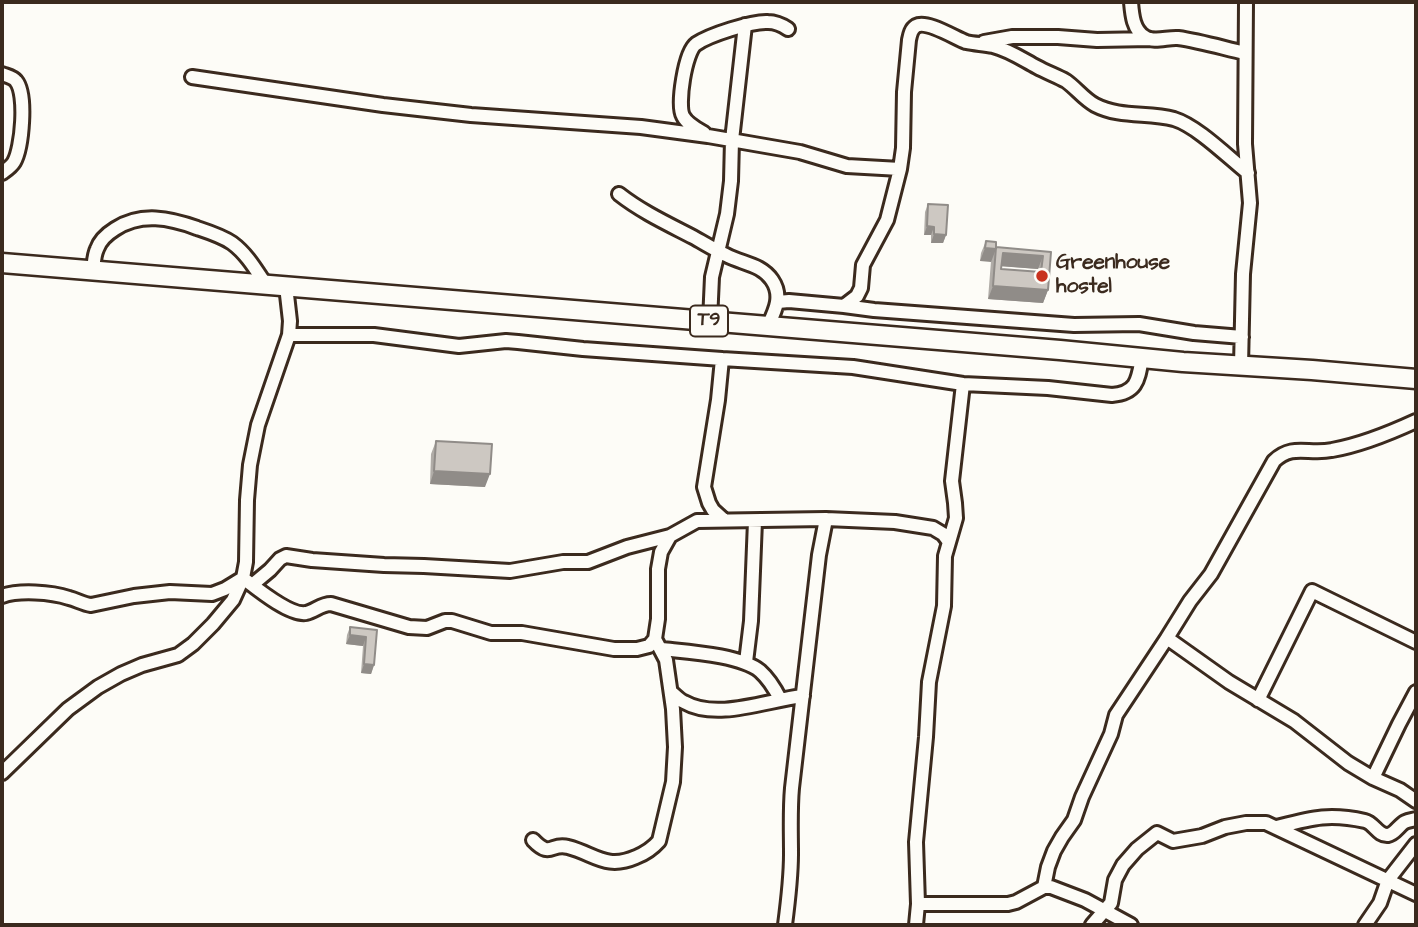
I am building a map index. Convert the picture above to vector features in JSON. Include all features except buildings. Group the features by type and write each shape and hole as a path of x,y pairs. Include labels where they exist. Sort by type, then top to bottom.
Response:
{"highway":[{"name":"T9","path":"2,263 1416,380"}],"street":[{"path":"1131,2 1139,32 1151,39"},
{"path":"1241,366 1243,274 1250,203 1245,144 1246,2"},
{"path":"732,155 682,116 680,107 688,55 695,45 745,25 769,22 788,29"},
{"path":"710,321 712,277 727,214 731,181 732,140 745,25"},
{"path":"844,306 857,296 861,288 863,265 887,220 900,169 905,75 909,40 914,27 924,25 967,42 992,46 1018,56 1062,79 1101,108 1179,121 1203,136 1248,173"},
{"path":"975,44 1012,37 1097,40 1177,38 1245,53"},
{"path":"2,74 11,76 20,88 23,113 20,148 13,164 2,173"},
{"path":"192,78 471,115 641,127 800,152 847,166 900,169"},
{"path":"619,194 659,220 729,257 764,271 772,279 778,302 768,326"},
{"path":"93,270 97,248 109,233 133,220 154,218 188,225 222,237 245,256 266,285"},
{"path":"2,773 68,709 98,687 142,665 178,655 213,624 247,581 250,465 258,425 289,335 286,286"},
{"path":"778,302 1074,325 1139,324 1242,337"},
{"path":"289,335 374,335 459,346 506,341 853,367 963,384 1025,386 1112,395 1129,391 1135,385 1142,358"},
{"path":"697,521 718,401 722,359"},
{"path":"916,925 916,842 930,666 942,617 944,573 956,518 952,481 963,384"},
{"path":"1044,887 1054,851 1074,820 1111,734 1116,715 1190,601 1211,574 1274,461 1289,451 1333,450 1378,437 1416,421"},
{"path":"704,487 713,510 724,520"},
{"path":"2,596 21,592 62,596 91,605 170,592 212,594 270,570 286,556 384,565 510,571 563,562 589,562 627,547 670,536 697,521 826,519 895,522 939,531 949,542"},
{"path":"785,925 790,887 792,788 819,555 826,519"},
{"path":"746,662 751,621 755,521"},
{"path":"533,840 543,849 550,850 565,845 610,863 634,858 653,848 659,841 673,782 675,738 666,660 659,644 658,619 658,569 661,552 670,536"},
{"path":"247,581 272,600 299,613 331,604 409,627 427,628 452,621 491,633 522,633 614,649 637,649 659,644 746,662 767,677 780,699"},
{"path":"1258,700 1312,591 1416,642"},
{"path":"1167,638 1229,682 1294,721 1348,763 1416,801"},
{"path":"671,692 683,702 708,709 726,710 803,696"},
{"path":"1373,778 1416,692"},
{"path":"1277,827 1314,817 1341,817 1370,823 1380,833 1388,835 1404,822 1416,819"},
{"path":"1093,925 1111,903 1115,880 1123,865 1157,834 1173,841 1246,823 1266,823 1277,827 1416,894"},
{"path":"1365,925 1380,903 1388,880 1416,844"},
{"path":"918,904 1008,905 1044,887 1051,887 1067,892 1131,925"}],"place":[{"name":"Greenhouse hostel","path":"1042,276"}]}
